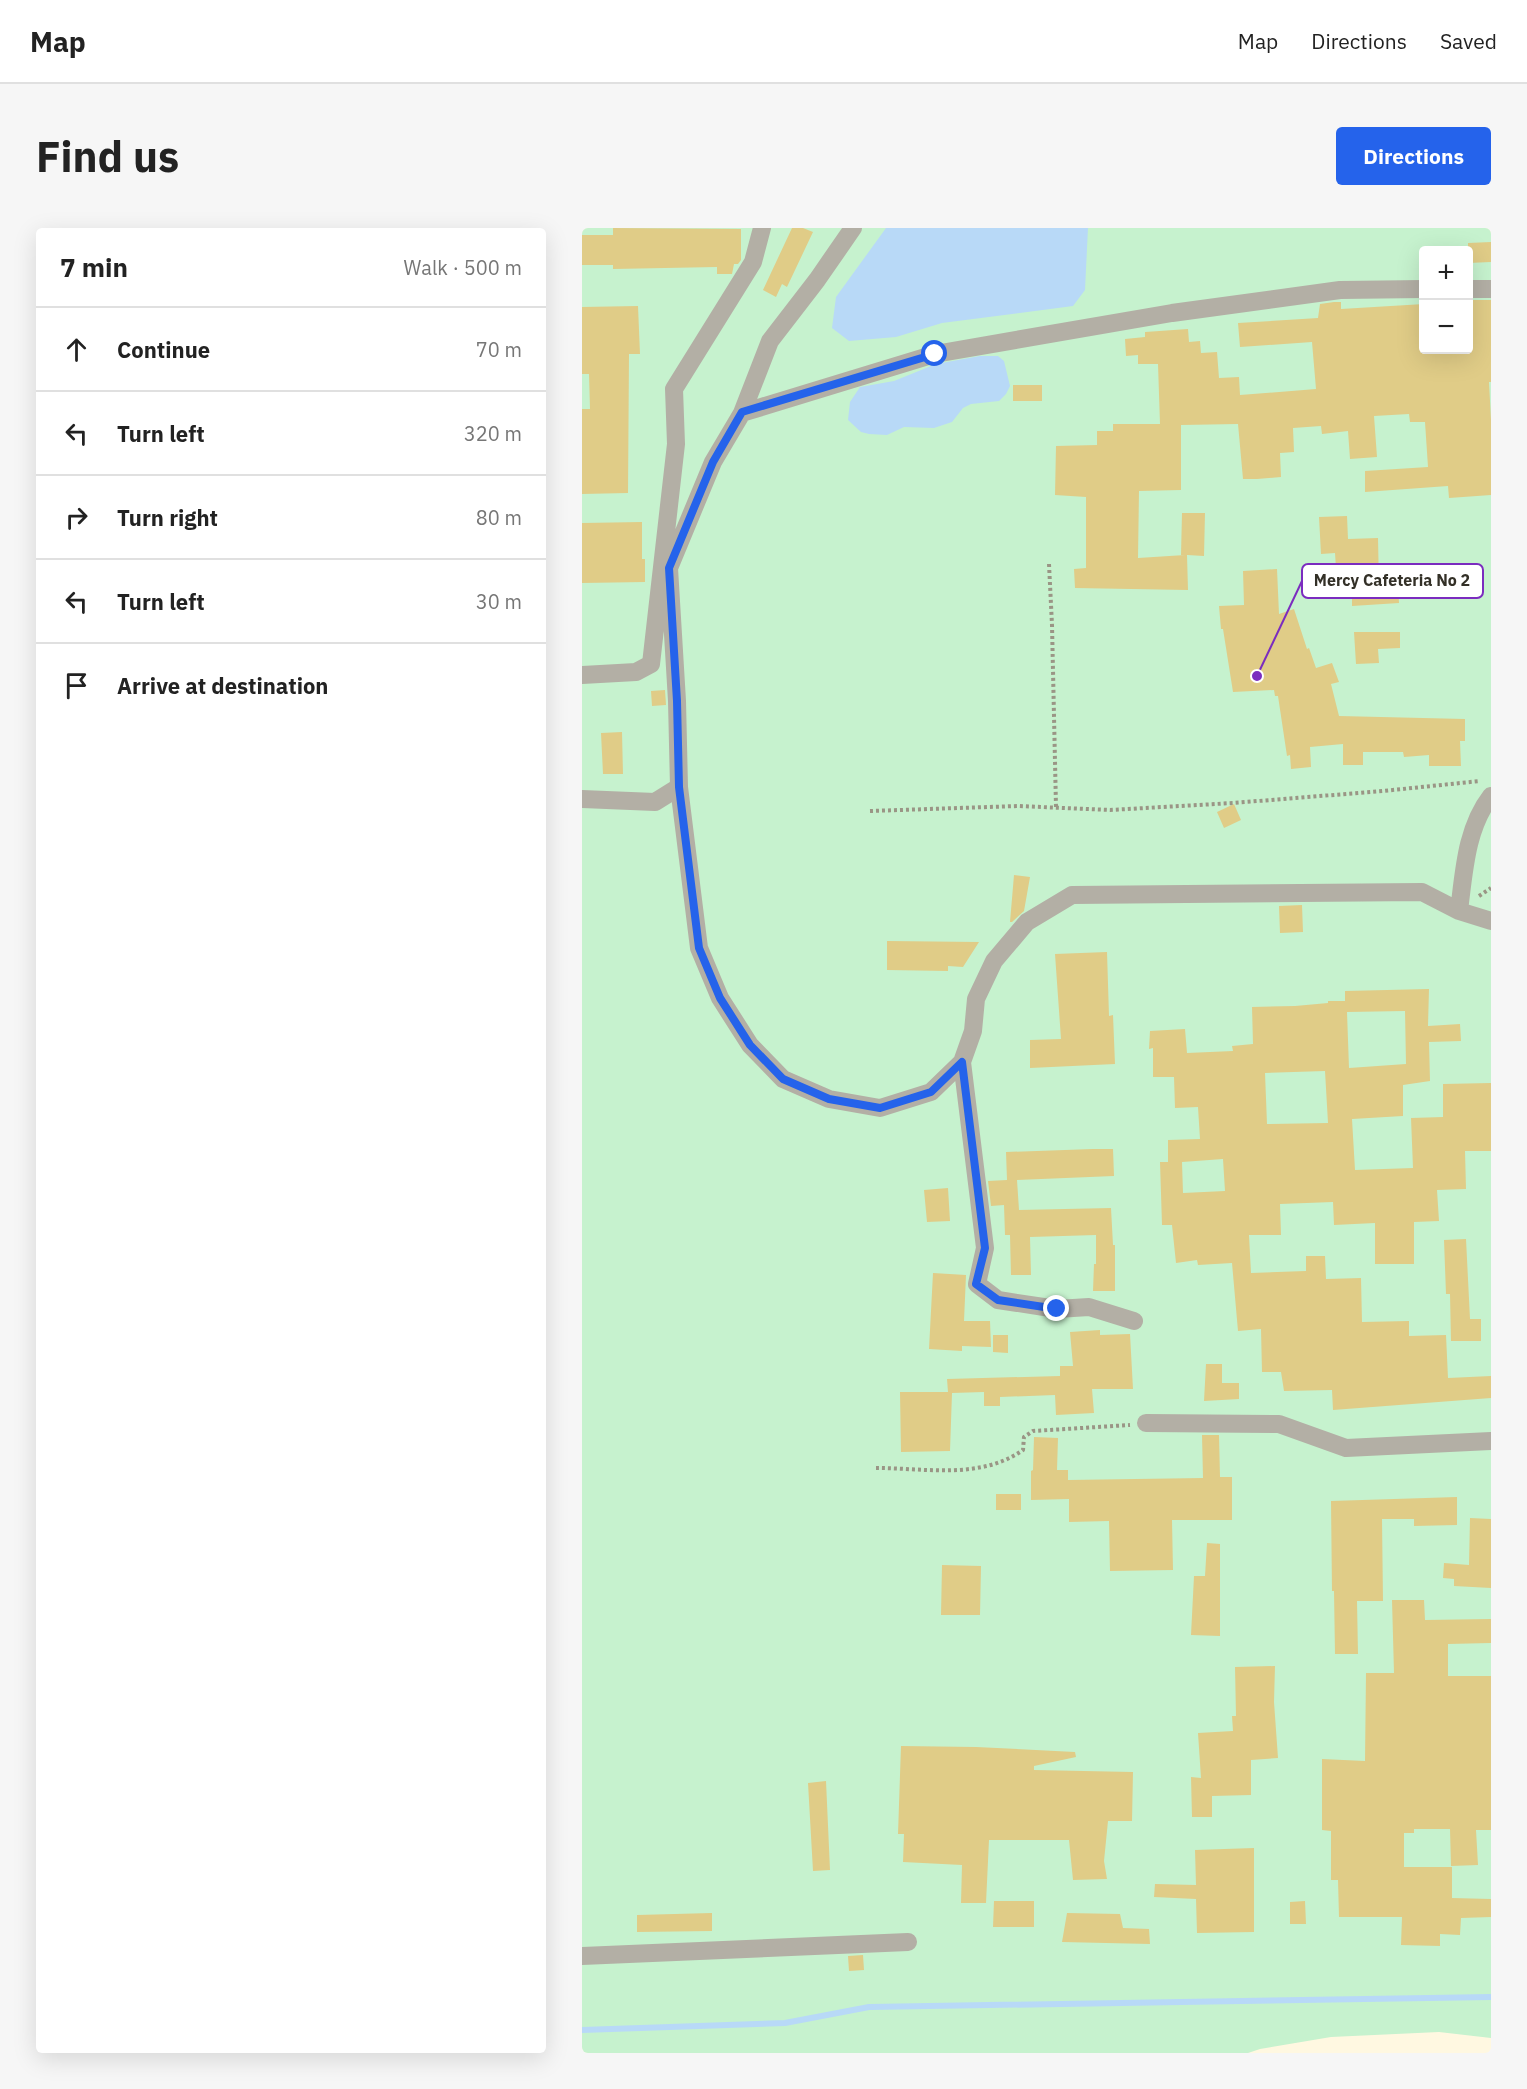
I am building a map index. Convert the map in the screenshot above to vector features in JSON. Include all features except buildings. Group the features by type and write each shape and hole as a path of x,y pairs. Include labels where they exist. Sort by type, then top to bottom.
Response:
{"street":[{"path":"582,675 636,672 651,664 675,444 674,389 753,262 762,228"},
{"path":"853,228 770,341 742,412 713,462 669,568 677,701 679,787 699,948 720,998 750,1045 783,1079 829,1099 880,1108 931,1092 962,1062 973,1032 976,999 994,961 1027,922 1072,895 1422,892 1459,911 1491,921"},
{"path":"742,412 935,354 1172,313 1340,290 1419,289"},
{"path":"1473,289 1491,289"},
{"path":"582,799 655,802 679,787"},
{"path":"1459,911 1467,854 1487,788"},
{"path":"962,1062 985,1248 976,1284 998,1300 1057,1309 1089,1307 1134,1321"},
{"path":"1146,1423 1278,1424 1346,1448 1491,1441"},
{"path":"582,1956 908,1942"}],"path":[{"path":"1048,564 1052,625 1056,807"},
{"path":"870,811 1018,806 1110,810 1383,791 1487,788"},
{"path":"876,1468 958,1471 1004,1461 1017,1455 1023,1450 1024,1437 1033,1431 1146,1423"}],"green space":[{"path":"582,228 1491,228 1491,2038 1439,2032 1331,2037 1248,2053 582,2053"}],"water":[{"path":"886,228 1088,228 1085,290 1073,306 942,323 896,337 849,341 832,328 836,297"},
{"path":"980,356 998,356 1004,361 1010,386 999,401 971,404 963,408 952,422 934,428 904,427 887,435 861,432 848,420 850,402 860,387 894,381 936,364"}],"waterway":[{"path":"582,2030 785,2023 869,2007 1491,1997"}],"place":[{"name":"Mercy Cafeteria No 2","path":"1257,676"}],"route":[{"path":"935,354 742,412 713,462 685,525 669,568 677,701 679,787 699,948 720,998 750,1045 783,1079 829,1099 880,1108 931,1092 962,1062 985,1248 976,1284 998,1300 1057,1309"}]}
